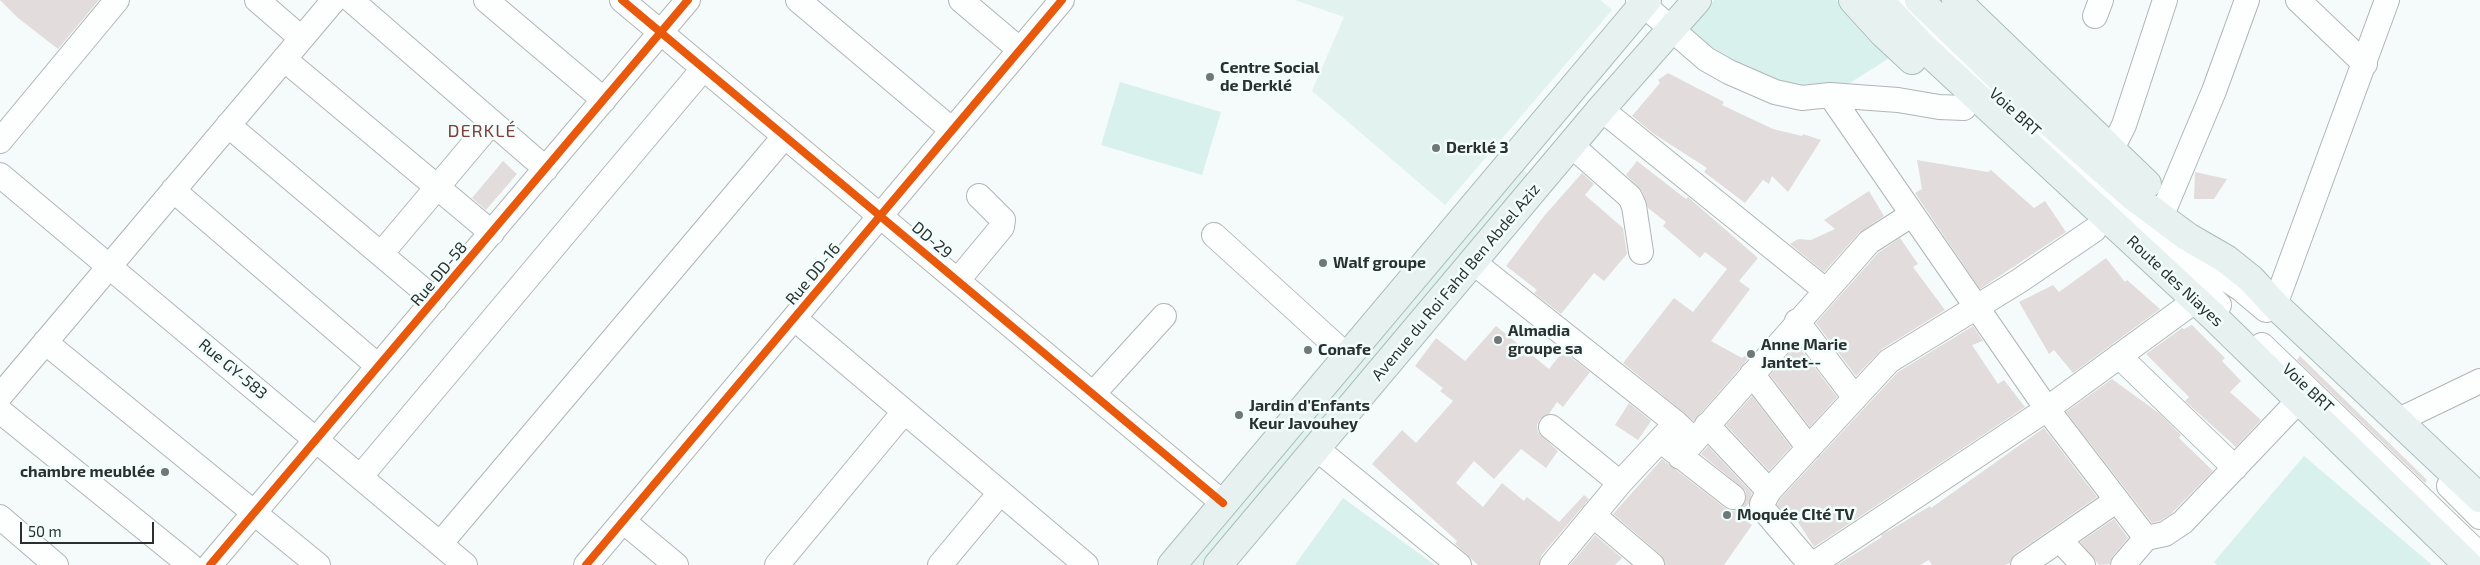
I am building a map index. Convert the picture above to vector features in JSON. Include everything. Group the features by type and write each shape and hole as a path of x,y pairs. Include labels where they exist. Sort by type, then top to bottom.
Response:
{"main road":[{"name":"Avenue du Roi Fahd Ben Abdel Aziz","path":"1218,565 1601,109 1670,28 1697,0"},
{"path":"1854,0 1884,33 2094,230 2118,247 2154,263"},
{"name":"Route des Niayes","path":"1879,0 1923,47 2300,399 2468,565"},
{"path":"1920,0 1945,27 2134,197 2188,237 2226,259 2252,279 2276,305 2480,498"},
{"path":"1956,0 2147,184 2164,210 2188,237"},
{"path":"1172,565 1643,1"}],"street":[{"path":"0,141 117,0"},
{"path":"257,0 301,38"},
{"path":"0,396 334,0"},
{"path":"351,0 546,169"},
{"path":"486,0 604,100"},
{"name":"DD-29","path":"622,0 1223,503"},
{"name":"Rue DD-58","path":"210,565 688,0"},
{"path":"798,0 952,130"},
{"path":"960,0 1020,50"},
{"name":"Rue DD-16","path":"586,565 1062,0"},
{"name":"Voie BRT","path":"1896,0 1933,37 2136,221 2222,308 2480,555"},
{"path":"2111,151 2124,125 2165,0"},
{"path":"2164,210 2214,91 2247,0"},
{"path":"2298,0 2365,64"},
{"path":"2276,305 2388,0"},
{"path":"1643,1 1670,28 1706,59 1774,92 1802,98 1830,95 1898,100 1939,107 1964,108"},
{"path":"284,58 492,232"},
{"path":"360,476 703,68"},
{"path":"1830,95 1911,215 2048,409 2146,538"},
{"path":"1601,109 1825,290"},
{"path":"381,254 492,122"},
{"path":"228,125 435,300"},
{"path":"440,544 784,137"},
{"path":"1571,145 1630,198 1634,206 1641,252"},
{"name":"Rue GY-583","path":"1,177 110,265 465,565"},
{"path":"173,190 378,366"},
{"path":"958,280 1002,227 1003,220 979,196"},
{"path":"1693,441 1797,321 1869,242 1911,215"},
{"name":"Voie BRT","path":"2136,221 2241,289 2271,315 2480,516"},
{"path":"2094,230 2019,281 1889,361 1769,491 1762,504 1763,509 1812,565 2048,409 2196,300"},
{"path":"1214,235 1347,356"},
{"path":"1473,262 1669,432 1693,441 1769,491"},
{"path":"1093,394 1164,316"},
{"path":"794,318 1086,565"},
{"path":"1797,321 1856,398"},
{"path":"46,342 318,565"},
{"path":"2120,356 2235,468"},
{"path":"1752,374 1809,448"},
{"path":"2399,420 2480,381"},
{"path":"2123,565 2146,538 2165,534 2183,522 2300,399"},
{"path":"0,411 190,565"},
{"path":"777,565 904,412"},
{"path":"1551,427 1620,484"},
{"path":"1552,565 1620,484 1669,432"},
{"path":"1693,441 1733,497"},
{"path":"1317,449 1459,565"},
{"path":"940,565 1000,492"},
{"path":"2023,565 2117,500"},
{"path":"1593,515 1652,565"},
{"path":"0,517 56,565"},
{"path":"623,521 676,565"},
{"path":"2060,540 2083,565"}],"shaded area":[{"name":"Derklé 3","path":"1295,0 1600,0 1612,10 1445,205 1312,91 1344,17"},
{"path":"1521,168 1529,175 1203,565 1186,565"}],"green space":[{"path":"1714,0 1836,0 1891,57 1845,86 1806,96 1734,64 1689,29"},
{"path":"1120,82 1221,112 1202,175 1101,145"},
{"path":"2304,456 2432,565 2217,565 2214,562"},
{"path":"1343,498 1435,565 1295,565"}],"building":[{"path":"0,0 99,0 58,49 18,18"},
{"path":"1668,73 1724,102 1722,105 1773,129 1802,136 1803,134 1821,140 1788,192 1772,176 1769,184 1763,180 1745,203 1704,172 1707,168 1654,134 1632,116 1660,83 1658,80"},
{"path":"1917,160 1988,172 1991,170 2034,208 2045,201 2066,232 1980,289 1915,193 1922,189"},
{"path":"503,161 517,174 486,210 472,198"},
{"path":"1637,161 1686,199 1688,197 1758,258 1739,281 1750,289 1711,341 1742,358 1750,352 1752,354 1694,421 1623,363 1674,298 1693,312 1727,269 1705,252 1700,258 1663,226 1666,222 1648,208 1642,191 1626,175"},
{"path":"2195,172 2227,179 2214,199 2194,199"},
{"path":"1582,173 1594,184 1585,195 1623,228 1627,254 1604,281 1594,273 1561,314 1534,293 1537,290 1506,266 1545,215"},
{"path":"1869,191 1884,216 1859,233 1824,272 1790,244 1798,239 1811,240 1835,229 1824,220"},
{"path":"1900,238 1918,264 1913,267 1945,310 1882,349 1856,376 1816,323 1878,253"},
{"path":"2106,258 2125,282 2127,280 2160,309 2073,373 2054,350 2049,354 2019,302 2053,285 2059,292"},
{"path":"2192,325 2225,358 2222,361 2241,381 2230,392 2261,420 2236,447 2185,401 2189,397 2146,354 2182,328 2184,329"},
{"path":"1496,326 1549,369 1563,351 1590,372 1563,407 1557,402 1549,414 1540,419 1537,425 1538,432 1558,451 1546,468 1521,449 1494,479 1474,461 1456,483 1483,507 1502,483 1524,501 1527,497 1559,522 1584,495 1589,499 1541,556 1539,565 1478,565 1455,544 1457,541 1372,464 1402,430 1416,443 1453,401 1440,391 1443,388 1415,366 1436,338 1465,361"},
{"path":"1973,326 1983,341 1972,345 1998,384 2004,380 2025,407 1814,547 1789,508 1783,512 1777,505 1780,499 1898,372"},
{"path":"1797,344 1837,397 1810,427 1770,375"},
{"path":"2300,356 2427,480 2425,483 2297,360"},
{"path":"2112,379 2160,414 2181,435 2179,438 2213,471 2171,514 2160,521 2152,523 2066,412"},
{"path":"1752,396 1791,447 1769,471 1726,425"},
{"path":"1629,403 1651,421 1638,440 1615,425"},
{"path":"2044,428 2097,497 2015,554 2010,563 2005,565 1932,565 1929,560 1920,565 1837,565 1882,537 1881,535 1930,506 1931,508"},
{"path":"1708,446 1752,493 1749,503 1739,516 1752,525 1724,565 1665,565 1661,555 1613,514 1662,459 1725,508 1732,511 1739,510 1746,499 1746,491 1701,454"},
{"path":"2114,519 2128,538 2113,556 2110,564 2099,565 2080,542"},
{"path":"1595,535 1622,558 1615,565 1570,565"}],"cycle path":[{"path":"622,0 1223,503"},
{"path":"210,565 688,0"},
{"path":"586,565 1062,0"}],"place":[{"name":"Centre Social de Derklé","path":"1210,77"},
{"name":"Derklé 3","path":"1436,148"},
{"name":"Walf groupe","path":"1323,263"},
{"name":"Almadia groupe sa","path":"1498,340"},
{"name":"Conafe","path":"1308,350"},
{"name":"Anne Marie Jantet--","path":"1751,354"},
{"name":"Jardin d'Enfants Keur Javouhey","path":"1239,415"},
{"name":"chambre meublée","path":"165,472"},
{"name":"Moquée CIté TV","path":"1727,515"}],"district":[{"name":"DERKLÉ","path":"482,131"}]}
